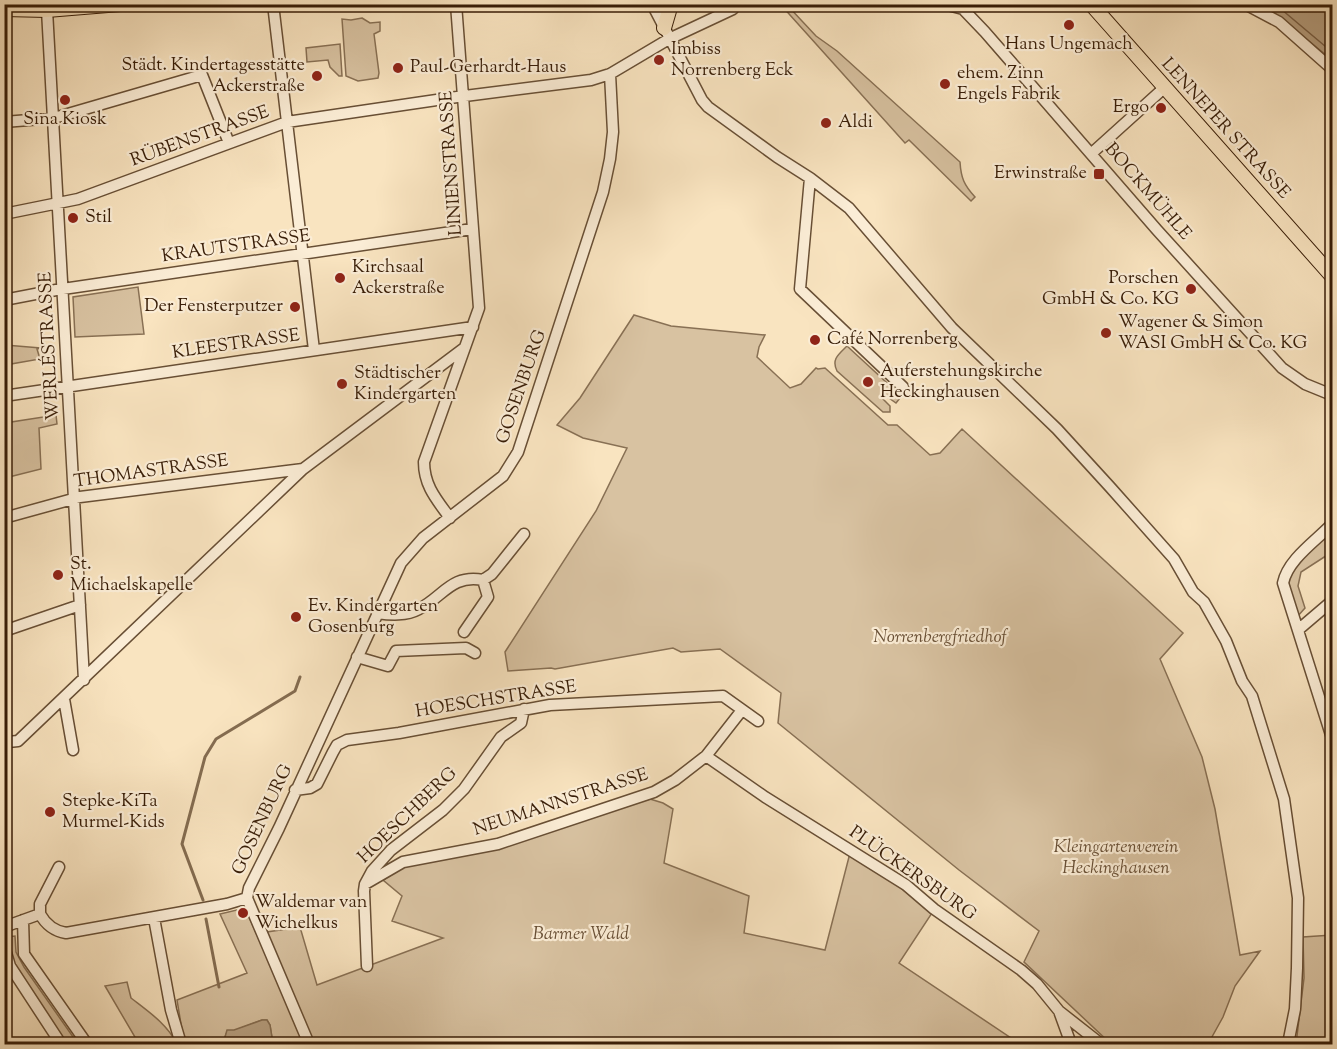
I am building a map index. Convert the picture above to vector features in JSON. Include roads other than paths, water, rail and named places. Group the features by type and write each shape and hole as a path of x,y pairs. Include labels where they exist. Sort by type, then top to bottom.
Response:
{"main road":[{"path":"4,9 47,10 120,4"},
{"path":"666,34 672,4"},
{"name":"LENNEPER STRASSE","path":"1095,6 1164,88 1332,276"}],"street":[{"path":"273,4 314,350"},
{"name":"LINIENSTRASSE","path":"450,518 425,480 424,462 479,308 456,4"},
{"path":"652,4 666,34 708,107 849,208 952,328 1057,429 1126,504 1174,560 1193,592 1204,602 1226,641 1242,681 1252,696 1272,765 1280,778 1284,799 1298,898 1298,968 1295,1009 1288,1044"},
{"name":"BOCKMÜHLE","path":"944,4 963,9 1277,363 1305,384 1332,395"},
{"path":"1245,4 1279,22 1332,69"},
{"name":"RÜBENSTRASSE","path":"4,214 78,199 287,122 591,80 609,74 666,34 733,9"},
{"name":"WERLÉSTRASSE","path":"47,10 84,680"},
{"name":"GOSENBURG","path":"40,914 49,926 66,933 227,904 247,898 249,888 401,563 423,538 503,476 518,452 603,192 613,132 609,74"},
{"path":"4,122 54,118 201,75 229,143"},
{"path":"1092,153 1164,88"},
{"path":"810,178 800,289 903,387"},
{"name":"KRAUTSTRASSE","path":"4,300 472,229"},
{"name":"KLEESTRASSE","path":"4,396 473,327"},
{"path":"4,740 18,741 303,469 464,349"},
{"name":"THOMASTRASSE","path":"4,518 74,498 303,469"},
{"path":"1332,524 1290,565 1283,583 1332,738"},
{"path":"377,613 392,616 417,611 450,584 476,579 483,580 492,574 524,534"},
{"path":"464,632 488,597 483,580"},
{"path":"1298,630 1332,601"},
{"path":"4,632 80,605"},
{"path":"357,657 388,666 396,651 466,648 475,653"},
{"name":"HOESCHSTRASSE","path":"295,790 310,788 318,784 333,752 337,746 347,740 399,734 570,702 723,696 759,721"},
{"path":"64,699 73,750"},
{"name":"HOESCHBERG","path":"367,966 365,884 377,864 443,810 464,789 501,737 521,723 524,709"},
{"name":"NEUMANNSTRASSE","path":"365,884 404,862 498,844 654,792 675,780 706,756 742,710"},
{"name":"PLÜCKERSBURG","path":"706,756 765,797 906,885 934,909 1021,970 1037,984 1059,1011 1071,1044"},
{"path":"4,927 40,914 40,904 59,867"},
{"path":"247,898 309,1044"},
{"path":"154,918 171,1010 181,1044"},
{"path":"23,920 24,954 87,1044"},
{"path":"4,946 10,966 61,1044"},
{"path":"1059,1011 1101,1044"}],"water":[{"path":"1265,5 1318,5 1332,16 1332,60"},
{"path":"267,1020 270,1025 273,1044 223,1044 227,1030 234,1030"}],"waterway":[{"path":"203,900 182,844 205,757 216,739 295,691 300,677"},
{"path":"206,919 219,987"}],"place":[{"name":"Hans Ungemach","path":"1069,25"},
{"name":"Imbiss Norrenberg Eck","path":"659,60"},
{"name":"Paul-Gerhardt-Haus","path":"398,68"},
{"name":"Städt. Kindertagesstätte Ackerstraße","path":"317,76"},
{"name":"ehem. Zinn Engels Fabrik","path":"945,84"},
{"name":"Sina Kiosk","path":"65,100"},
{"name":"Ergo","path":"1161,108"},
{"name":"Aldi","path":"826,123"},
{"name":"Erwinstraße","path":"1099,174"},
{"name":"Stil","path":"73,218"},
{"name":"Kirchsaal Ackerstraße","path":"340,278"},
{"name":"Porschen GmbH & Co. KG","path":"1191,289"},
{"name":"Der Fensterputzer","path":"295,307"},
{"name":"Wagener & Simon WASI GmbH & Co. KG","path":"1106,333"},
{"name":"Café Norrenberg","path":"815,340"},
{"name":"Auferstehungskirche Heckinghausen","path":"868,382"},
{"name":"Städtischer Kindergarten","path":"342,384"},
{"name":"St. Michaelskapelle","path":"58,575"},
{"name":"Ev. Kindergarten Gosenburg","path":"296,617"},
{"name":"Stepke-KiTa Murmel-Kids","path":"50,812"},
{"name":"Waldemar van Wichelkus","path":"243,913"}],"park label":[{"name":"Norrenbergfriedhof","path":"940,638"},
{"name":"Kleingartenverein Heckinghausen","path":"1116,858"},
{"name":"Barmer Wald","path":"581,935"}]}
